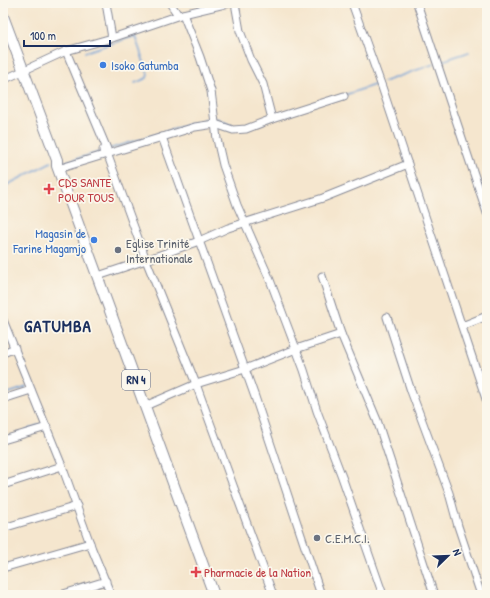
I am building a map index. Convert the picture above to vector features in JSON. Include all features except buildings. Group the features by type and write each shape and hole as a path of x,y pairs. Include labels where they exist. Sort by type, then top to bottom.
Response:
{"main road":[{"name":"RN 4","path":"3,16 24,69 57,160 58,169 214,595"}],"street":[{"path":"106,3 112,38"},
{"path":"170,3 180,14 200,57 211,91 214,119 223,165 244,223 270,280 304,370 317,411 383,595"},
{"path":"3,80 24,69 66,51 112,38 180,14 212,5 228,3"},
{"path":"235,3 240,31 262,84 272,117"},
{"path":"352,3 379,77 487,402"},
{"path":"417,3 487,213"},
{"path":"66,51 107,148 105,153 196,384 273,595"},
{"path":"214,119 233,130 246,129 272,117 344,96"},
{"path":"58,169 105,153 195,127 214,119"},
{"path":"162,137 245,369 321,595"},
{"path":"98,276 199,241 228,228 323,198 408,164"},
{"path":"322,276 341,334 377,420 434,595"},
{"path":"462,326 487,316"},
{"path":"387,317 411,391 449,493 458,526 481,595"},
{"path":"3,320 47,427 111,595"},
{"path":"145,406 196,384 245,369 296,349 341,334"},
{"path":"3,353 15,348"},
{"path":"3,399 32,390"},
{"path":"3,440 47,427"},
{"path":"3,484 62,466"},
{"path":"3,528 77,506"},
{"path":"3,568 90,543"},
{"path":"60,595 106,581"}],"waterway":[{"path":"85,52 135,36 148,74 147,78 135,83"},
{"path":"439,62 469,52"},
{"path":"383,82 434,64"},
{"path":"345,95 377,84"},
{"path":"109,149 213,117"},
{"path":"216,118 232,126"},
{"path":"242,126 252,123"},
{"path":"61,163 100,152"},
{"path":"3,187 51,162"},
{"path":"3,395 27,387"},
{"path":"26,430 41,424"}],"place":[{"name":"Isoko Gatumba","path":"103,65"},
{"name":"CDS SANTE POUR TOUS","path":"49,189"},
{"name":"Magasin de Farine Magamjo","path":"94,240"},
{"name":"Eglise Trinité Internationale","path":"118,250"},
{"name":"C.E.M.C.I.","path":"317,538"},
{"name":"Pharmacie de la Nation","path":"196,572"}],"district":[{"name":"GATUMBA","path":"58,326"}]}
